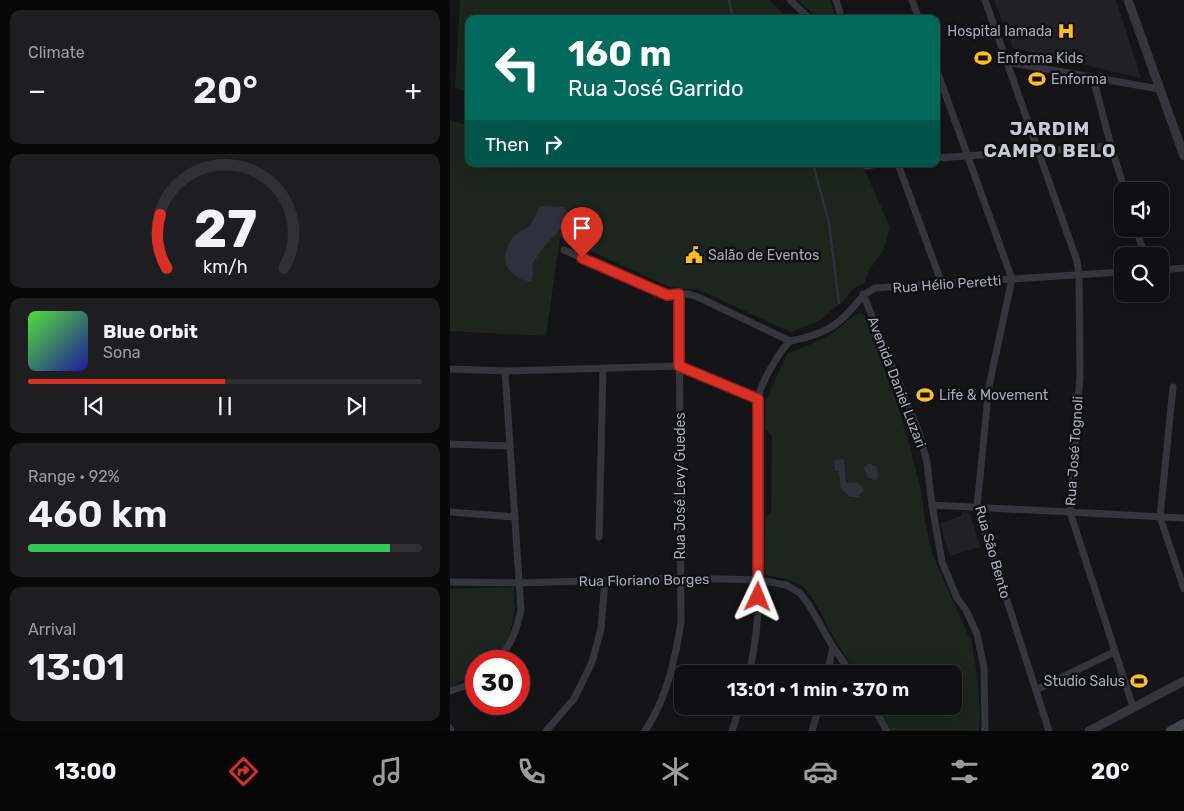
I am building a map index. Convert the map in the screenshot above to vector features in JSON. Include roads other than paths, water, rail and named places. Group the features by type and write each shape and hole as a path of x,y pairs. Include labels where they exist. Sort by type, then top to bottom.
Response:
{"main road":[{"path":"1171,731 1184,724"}],"street":[{"path":"790,0 806,15"},
{"path":"836,0 841,15"},
{"path":"912,0 918,15"},
{"name":"Rua José Tognoli","path":"985,0 1077,261 1079,275 1080,376 1070,512 1133,707"},
{"path":"1128,0 1184,156"},
{"path":"1007,62 1159,89"},
{"path":"1093,78 1122,182"},
{"path":"940,79 1012,279"},
{"path":"940,158 1111,146"},
{"path":"899,167 942,284"},
{"path":"564,250 667,295 689,294 700,298 790,341"},
{"path":"1169,269 1184,268"},
{"name":"Rua Hélio Peretti","path":"863,294 875,288 1114,273"},
{"name":"Rua São Bento","path":"1012,279 989,386 977,507 1049,731"},
{"name":"Rua José Levy Guedes","path":"645,731 668,686 681,622 679,294"},
{"path":"751,665 755,648 759,580 758,399 774,361 790,341 813,336 833,326 846,316 863,294"},
{"name":"Avenida Daniel Luzari","path":"863,294 920,435 927,463 942,562 957,598 966,610 977,634 984,668 985,731"},
{"path":"450,369 505,371 679,366 758,399"},
{"path":"599,537 603,368"},
{"path":"505,371 520,610 516,630 506,650"},
{"path":"1172,387 1160,517 1184,589"},
{"path":"450,444 510,446"},
{"path":"932,504 1184,518"},
{"path":"450,512 515,517"},
{"name":"Rua Floriano Borges","path":"450,582 681,578 759,580 786,585 800,593 809,605 846,665"},
{"path":"546,731 574,699 592,662 601,629 605,580"},
{"path":"829,665 833,647"},
{"path":"1036,690 1114,652"},
{"path":"1089,731 1184,681"},
{"path":"450,691 465,686"},
{"path":"732,731 737,715"},
{"path":"812,731 816,715"},
{"path":"878,715 887,731"}],"waterway":[{"path":"729,0 732,15"},
{"path":"814,167 829,223 839,303"}],"place":[{"name":"Hospital Iamada","path":"1066,31"},
{"name":"Enforma Kids","path":"983,58"},
{"name":"Enforma","path":"1037,79"},
{"name":"Salão de Eventos","path":"694,255"},
{"name":"Life & Movement","path":"925,395"},
{"name":"Studio Salus","path":"1139,681"}],"district":[{"name":"JARDIM CAMPO BELO","path":"1050,139"}]}
